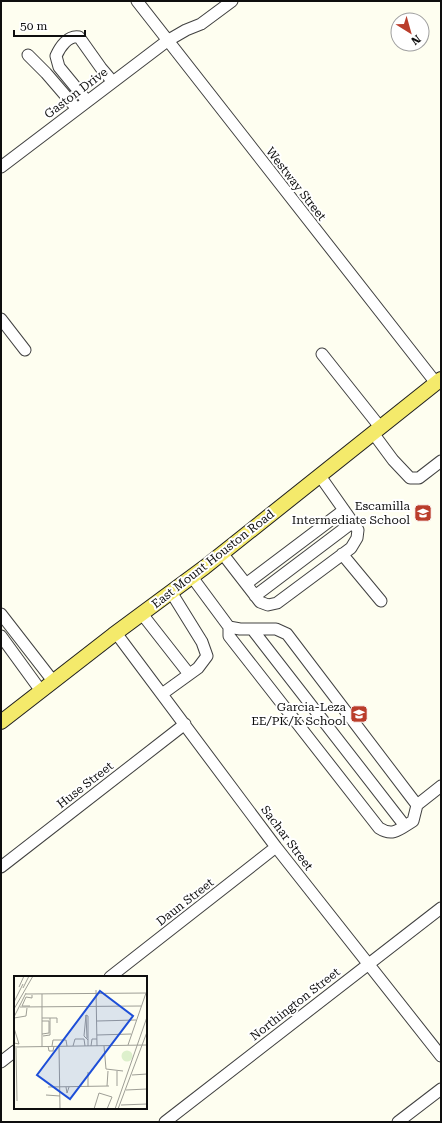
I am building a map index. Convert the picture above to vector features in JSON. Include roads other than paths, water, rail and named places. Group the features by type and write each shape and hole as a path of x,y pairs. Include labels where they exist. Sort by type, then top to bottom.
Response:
{"main road":[{"name":"East Mount Houston Road","path":"1,722 116,633 192,577 438,381"}],"street":[{"name":"Westway Street","path":"137,1 167,41 438,381"},
{"name":"Gaston Drive","path":"1,167 167,41 186,30 201,24 232,1"},
{"path":"87,102 60,67 56,56 60,48 70,38 79,38 113,82"},
{"path":"28,55 46,73 77,109"},
{"path":"1,319 25,350"},
{"path":"322,354 376,430 393,460 410,478 419,478 441,461"},
{"path":"222,553 260,602 268,605 277,603 351,548 357,538 358,530 320,476"},
{"path":"246,584 344,510"},
{"path":"255,596 353,522"},
{"path":"342,554 381,601"},
{"path":"192,577 230,627 229,636 379,828 385,832 394,833 413,821 417,805 441,786"},
{"path":"162,694 198,668 207,656 202,642 171,592"},
{"path":"1,614 53,681"},
{"path":"142,614 189,674"},
{"path":"230,627 276,629 287,634 417,805"},
{"path":"252,629 405,826"},
{"name":"Sachar Street","path":"116,633 276,847 441,1056"},
{"path":"1,636 41,691"},
{"name":"Huse Street","path":"1,867 185,724"},
{"name":"Daun Street","path":"111,976 276,847"},
{"name":"Northington Street","path":"165,1122 441,908"},
{"path":"1,1062 14,1052"},
{"path":"398,1122 441,1089"}],"place":[{"name":"Escamilla Intermediate School","path":"423,513"},
{"name":"Garcia-Leza EE/PK/K School","path":"359,714"}]}
